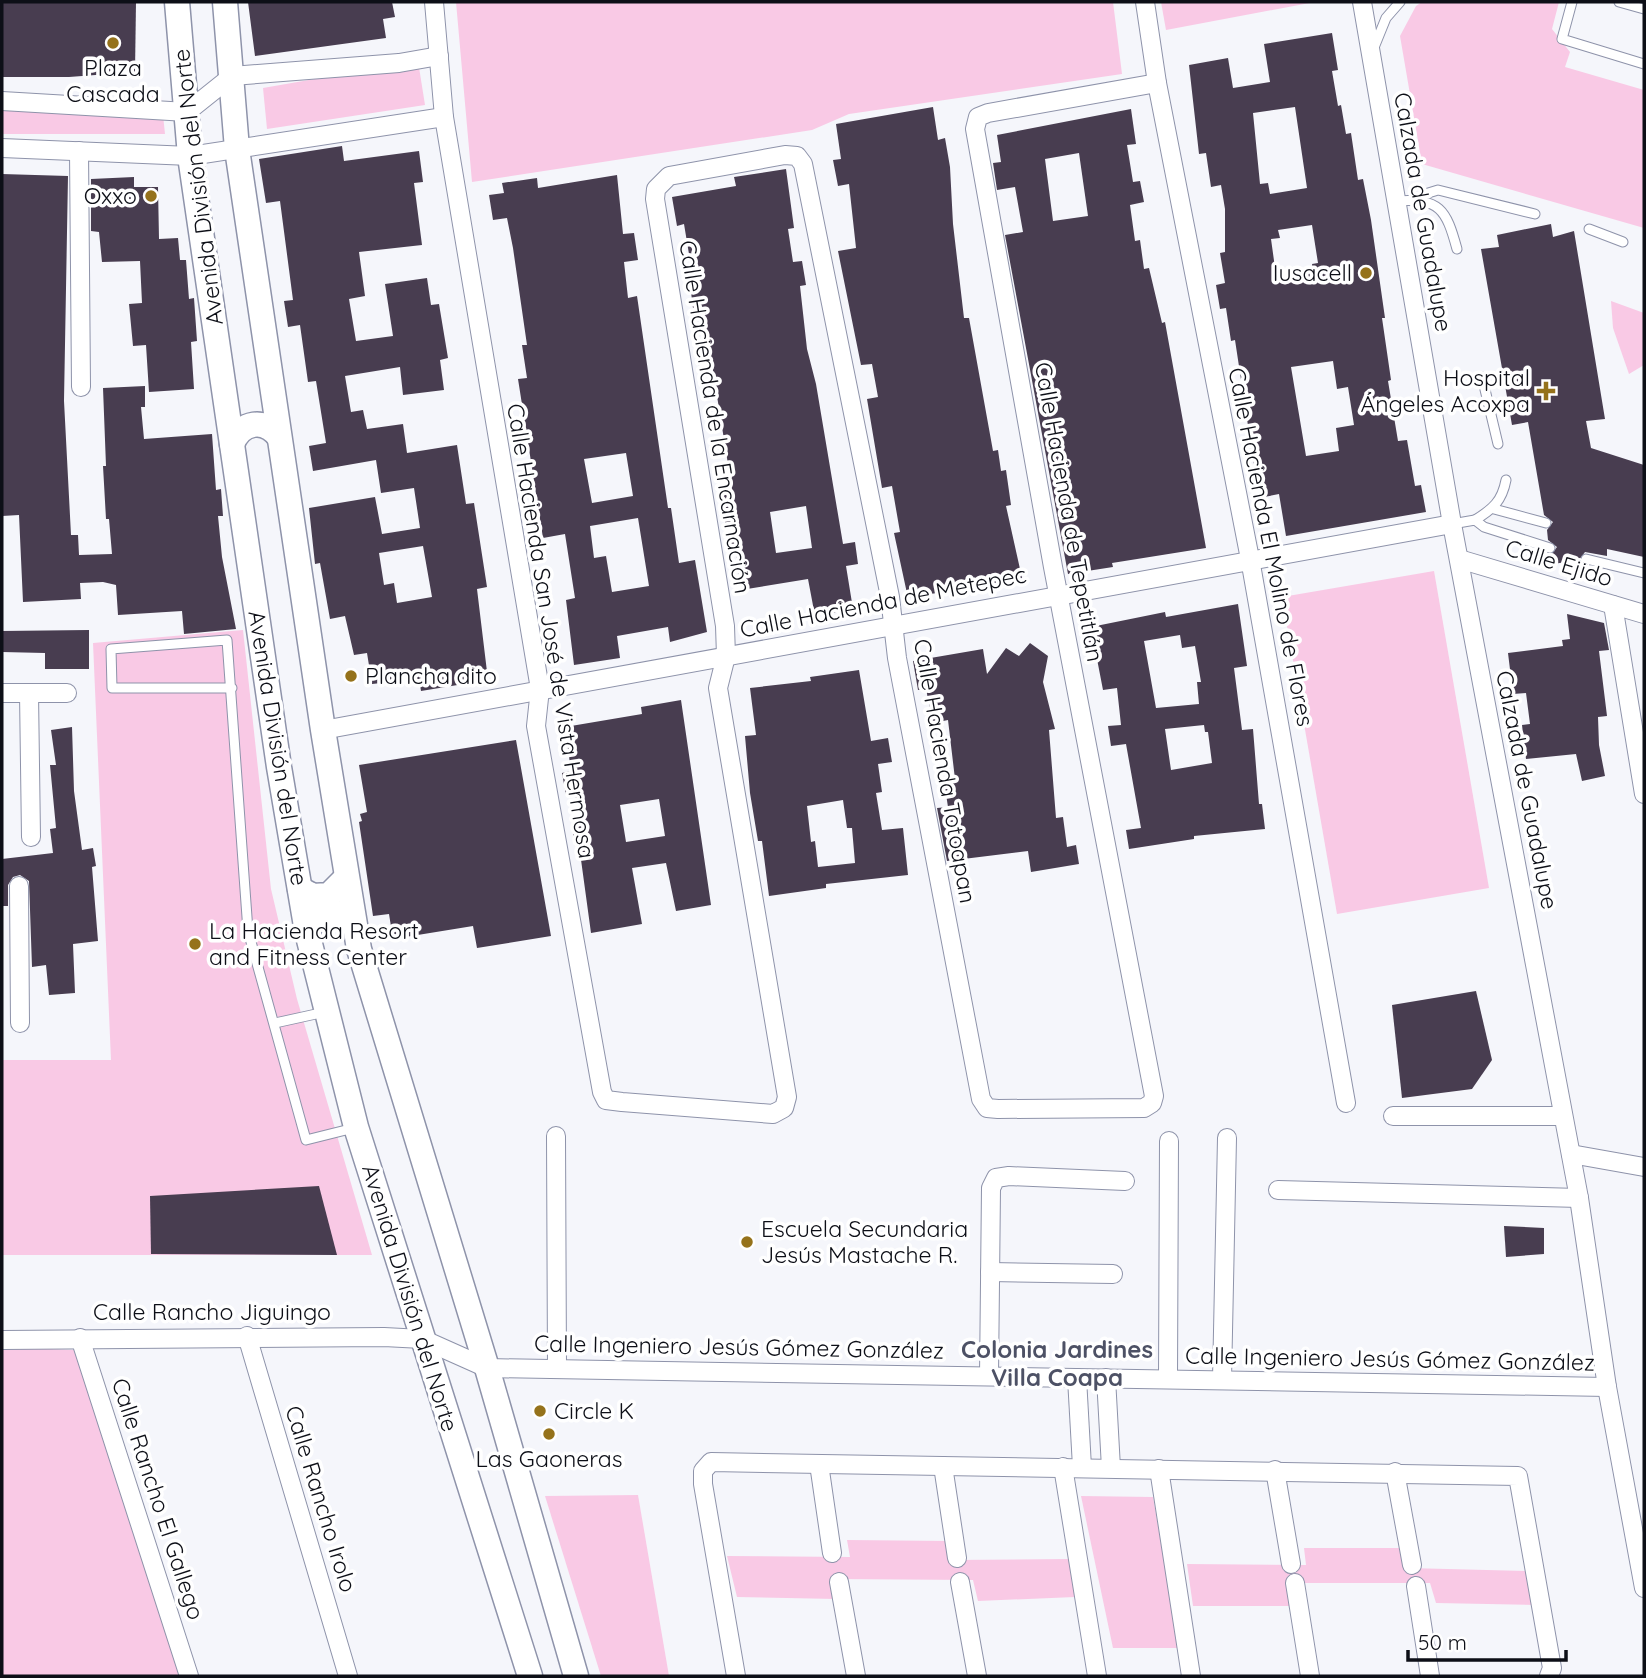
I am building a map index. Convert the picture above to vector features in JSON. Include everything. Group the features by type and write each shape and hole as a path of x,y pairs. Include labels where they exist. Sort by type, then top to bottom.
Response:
{"main road":[{"name":"Avenida División del Norte","path":"177,2 190,156 307,932 356,1127 530,1676"},
{"name":"Avenida División del Norte","path":"225,2 237,149 354,926 378,1017 487,1368 576,1676"},
{"path":"225,398 232,405 249,410 264,404 273,391"},
{"path":"232,444 240,431 253,424 268,426 279,437"},
{"path":"300,889 313,896 329,895 346,878"},
{"path":"307,932 315,919 329,913 344,915 354,926"}],"street":[{"name":"Calle Hacienda San José de Vista Hermosa","path":"434,2 444,117 540,688 536,726 606,1100"},
{"name":"Calle Hacienda El Molino de Flores","path":"1145,2 1157,83 1250,559 1346,1102"},
{"name":"Calzada de Guadalupe","path":"1362,2 1452,524 1579,1198 1607,1387 1644,1588"},
{"path":"2,101 187,112 232,76 399,63 439,56"},
{"name":"Calle Hacienda de Tepetitlán","path":"981,1099 987,1108 998,1109 1144,1108 1152,1103 1154,1096 1058,594 975,128 978,117 988,113 1157,83"},
{"path":"2,148 190,156 444,117"},
{"path":"79,151 81,387"},
{"name":"Calle Hacienda de la Encarnación","path":"606,1100 773,1114 784,1108 787,1097 718,688 726,656 725,626 655,199 656,189 670,176 785,155 797,156 803,164"},
{"name":"Calle Hacienda Totoapan","path":"803,164 894,625 897,658 981,1099"},
{"name":"Calle Hacienda de Metepec","path":"323,730 540,688 1452,524"},
{"name":"Calle Ejido","path":"1459,559 1644,614"},
{"path":"1613,605 1644,789"},
{"path":"2,693 67,693"},
{"path":"29,693 31,837"},
{"path":"19,886 10,944 20,1023"},
{"path":"1393,1116 1563,1116"},
{"path":"556,1136 557,1368"},
{"path":"1222,1380 1227,1138"},
{"path":"1168,1379 1169,1141"},
{"path":"1571,1154 1644,1167"},
{"path":"989,1376 991,1188 996,1178 1009,1176 1125,1181"},
{"path":"1278,1190 1579,1198"},
{"path":"990,1272 1113,1275"},
{"name":"Calle Rancho Jiguingo","path":"2,1340 247,1336 422,1339"},
{"name":"Calle Rancho Irolo","path":"247,1336 348,1676"},
{"name":"Calle Rancho El Gallego","path":"80,1338 189,1676"},
{"name":"Calle Ingeniero Jesús Gómez González","path":"422,1339 487,1368 1607,1387"},
{"path":"1077,1378 1082,1467"},
{"path":"1106,1378 1111,1468"},
{"path":"736,1676 703,1471 711,1462 1518,1476 1552,1668 1549,1676"},
{"path":"819,1464 832,1553"},
{"path":"943,1465 957,1558"},
{"path":"1063,1467 1097,1676"},
{"path":"1159,1469 1191,1676"},
{"path":"1275,1470 1291,1564"},
{"path":"1395,1472 1412,1565"},
{"path":"839,1582 856,1676"},
{"path":"960,1582 977,1676"},
{"path":"1295,1583 1310,1676"},
{"path":"1416,1586 1430,1676"}],"lane":[{"path":"1371,55 1387,18 1401,2"},
{"path":"1572,2 1562,39 1644,64"},
{"path":"1619,2 1644,9"},
{"path":"1419,200 1425,194 1438,190 1535,214"},
{"path":"1396,201 1419,200 1438,207 1444,213 1457,249"},
{"path":"1589,229 1623,242"},
{"path":"1482,377 1498,444"},
{"path":"1452,524 1475,520 1494,509 1504,492 1506,480"},
{"path":"1494,509 1546,523"},
{"path":"1475,520 1484,527 1550,548"},
{"path":"1586,559 1644,573"},
{"path":"232,688 113,688 111,649 227,640 232,688 248,931 306,1140 356,1127"},
{"path":"275,1023 325,1012"}],"shaded area":[{"path":"456,2 1113,2 1122,74 849,114 812,130 472,182"},
{"path":"1161,2 1315,2 1166,30"},
{"path":"1422,2 1559,2 1552,29 1570,52 1565,67 1644,90 1644,228 1422,164 1400,36 1416,6"},
{"path":"418,61 425,105 267,129 263,88"},
{"path":"161,96 165,134 2,134 2,101"},
{"path":"1611,301 1644,313 1644,365 1629,374 1613,328"},
{"path":"1434,571 1489,888 1337,914 1282,597"},
{"name":"La Hacienda Resort and Fitness Center","path":"243,630 271,889 297,999 372,1255 2,1255 2,1060 111,1060 93,643"},
{"path":"2,1347 74,1350 182,1676 2,1676"},
{"path":"638,1495 669,1676 601,1676 545,1496"},
{"path":"1081,1496 1153,1497 1179,1648 1113,1648"},
{"path":"847,1540 948,1541 953,1560 1070,1559 1075,1597 978,1601 973,1580 832,1579 836,1599 737,1597 727,1556 850,1557"},
{"path":"1304,1548 1404,1548 1408,1568 1528,1571 1536,1605 1436,1603 1430,1583 1290,1583 1293,1606 1193,1606 1187,1564 1306,1565"}],"building":[{"path":"136,2 135,72 69,77 2,77 2,3"},
{"path":"248,2 392,2 395,17 383,19 386,38 255,56"},
{"path":"1332,33 1338,70 1332,71 1338,106 1341,105 1346,134 1351,133 1358,180 1363,179 1371,220 1385,318 1382,318 1391,380 1388,381 1398,441 1407,440 1415,486 1421,485 1426,512 1286,536 1279,494 1259,498 1235,340 1231,341 1226,308 1220,309 1216,285 1225,283 1220,253 1225,252 1225,209 1221,185 1211,187 1206,153 1199,154 1189,65 1228,58 1233,88 1270,82 1264,44","holes":["1295,107 1307,188 1270,194 1268,183 1260,184 1253,113","1312,225 1318,263 1312,264 1313,269 1276,275 1271,239 1280,238 1278,230","1333,361 1337,389 1348,387 1354,425 1336,428 1339,451 1306,456 1291,367"]},
{"path":"933,107 938,140 945,138 950,167 953,224 964,318 969,318 993,451 998,450 1001,471 1006,470 1011,505 1006,506 1022,578 908,598 894,533 900,532 892,486 882,488 867,399 878,397 872,364 861,365 838,251 856,248 849,184 838,186 833,160 841,159 836,124"},
{"path":"1131,109 1136,144 1127,145 1133,182 1140,181 1144,202 1130,205 1135,241 1140,240 1144,269 1149,268 1162,323 1165,322 1206,548 1112,563 1113,567 1068,574 1005,235 1023,232 1015,187 997,190 993,163 1001,162 997,135","holes":["1079,153 1088,216 1053,221 1045,159"]},
{"path":"342,146 344,161 419,151 423,182 414,183 422,245 359,252 365,296 349,299 356,341 393,336 385,284 427,278 431,305 439,304 448,358 440,360 444,390 403,395 400,367 345,376 351,412 363,410 367,429 403,424 407,453 457,445 466,504 474,503 487,587 477,589 488,680 421,691 419,679 372,684 367,653 354,655 345,616 330,619 320,563 315,564 309,508 375,497 382,534 420,528 414,488 381,493 376,460 313,471 309,446 326,443 316,381 308,382 300,325 288,327 284,301 293,300 280,201 266,203 259,159","holes":["423,546 432,597 397,603 394,583 384,585 379,553"]},
{"path":"786,169 794,228 788,229 793,262 802,261 806,285 800,286 807,349 816,384 843,544 855,542 858,564 846,566 853,609 815,616 808,579 741,590 736,552 731,553 719,491 732,489 712,365 699,367 695,340 706,338 700,307 693,308 690,284 694,284 684,224 677,226 672,197 736,186 734,177","holes":["806,506 812,548 776,553 770,512"]},
{"path":"2,174 68,176 64,401 71,535 78,535 79,555 112,554 109,519 106,519 103,466 106,466 103,388 145,386 145,407 141,407 144,439 212,434 216,490 221,489 223,516 218,516 222,557 236,629 184,634 182,611 118,615 116,585 103,582 80,583 81,599 23,602 19,515 2,516"},
{"path":"617,175 623,234 634,233 638,260 624,262 628,298 637,296 668,508 671,508 679,563 695,560 707,632 670,642 668,627 617,636 620,658 574,665 566,600 575,598 565,534 543,538 518,379 527,378 522,345 527,345 513,248 507,218 493,220 489,195 504,193 502,183 537,178 538,188","holes":["626,453 633,496 592,503 584,459","638,518 649,586 612,592 606,556 594,558 590,526"]},
{"path":"134,177 134,187 158,187 159,239 178,238 180,260 186,260 189,299 194,298 197,341 191,342 194,389 149,392 146,345 133,346 129,304 142,303 140,261 102,262 99,232 91,231 91,179"},
{"path":"1551,224 1553,237 1574,231 1605,419 1586,421 1591,448 1644,465 1644,557 1607,549 1607,556 1585,552 1579,560 1553,564 1551,555 1557,547 1548,540 1547,530 1553,522 1544,515 1528,422 1512,425 1481,249 1499,247 1497,235"},
{"path":"1238,604 1247,666 1234,668 1242,730 1253,729 1259,804 1262,804 1265,829 1194,836 1194,839 1129,849 1126,830 1141,828 1126,744 1111,746 1108,726 1121,725 1117,688 1103,690 1097,659 1092,661 1086,628 1165,612 1166,617","holes":["1180,635 1182,648 1195,646 1201,682 1197,682 1199,704 1156,708 1144,641","1204,725 1205,732 1208,732 1212,763 1171,770 1165,729"]},
{"path":"1567,614 1604,623 1609,650 1599,651 1607,716 1598,717 1599,745 1605,776 1582,781 1576,754 1526,759 1522,725 1530,724 1526,693 1513,694 1508,653 1563,646 1562,640 1570,639"},
{"path":"89,630 89,669 45,669 45,653 2,652 2,631"},
{"path":"1030,643 1048,656 1043,682 1055,729 1049,730 1056,818 1063,817 1067,847 1076,845 1079,864 1031,872 1028,851 947,861 937,808 948,807 944,781 955,779 948,720 933,723 926,689 918,690 913,661 983,649 987,674 1006,648 1019,656"},
{"path":"859,670 871,741 888,738 892,762 878,764 882,792 876,793 882,830 903,828 908,875 826,884 826,888 769,896 762,841 758,841 750,793 745,736 756,735 750,688 811,681 810,677","holes":["843,800 847,828 852,828 855,863 818,867 815,841 811,842 807,806"]},
{"path":"681,700 711,905 676,911 666,863 632,868 642,924 591,933 579,845 575,846 572,827 581,826 575,793 566,795 562,773 571,771 565,727 642,714 641,707","holes":["659,799 665,836 626,842 620,805"]},
{"path":"72,727 74,791 82,850 93,848 96,866 92,867 98,941 73,944 75,993 49,995 46,965 32,967 29,881 20,875 13,877 8,885 8,906 2,906 2,859 53,853 50,829 56,828 50,765 56,765 51,730"},
{"path":"516,740 551,936 477,948 473,926 393,939 389,914 373,916 359,822 362,821 360,814 367,812 359,765"},
{"path":"1476,991 1492,1060 1472,1089 1402,1098 1392,1005"},
{"path":"319,1186 337,1255 151,1254 150,1196"},
{"path":"1504,1226 1544,1228 1544,1254 1506,1257"}],"place":[{"name":"Plaza Cascada","path":"113,43"},
{"name":"Oxxo","path":"151,196"},
{"name":"Iusacell","path":"1366,273"},
{"name":"Hospital Ángeles Acoxpa","path":"1546,391"},
{"name":"Plancha dito","path":"351,676"},
{"name":"La Hacienda Resort and Fitness Center","path":"195,944"},
{"name":"Escuela Secundaria Jesús Mastache R.","path":"747,1242"},
{"name":"Circle K","path":"540,1411"},
{"name":"Las Gaoneras","path":"549,1434"}],"district":[{"name":"Colonia Jardines Villa Coapa","path":"1057,1364"}]}
